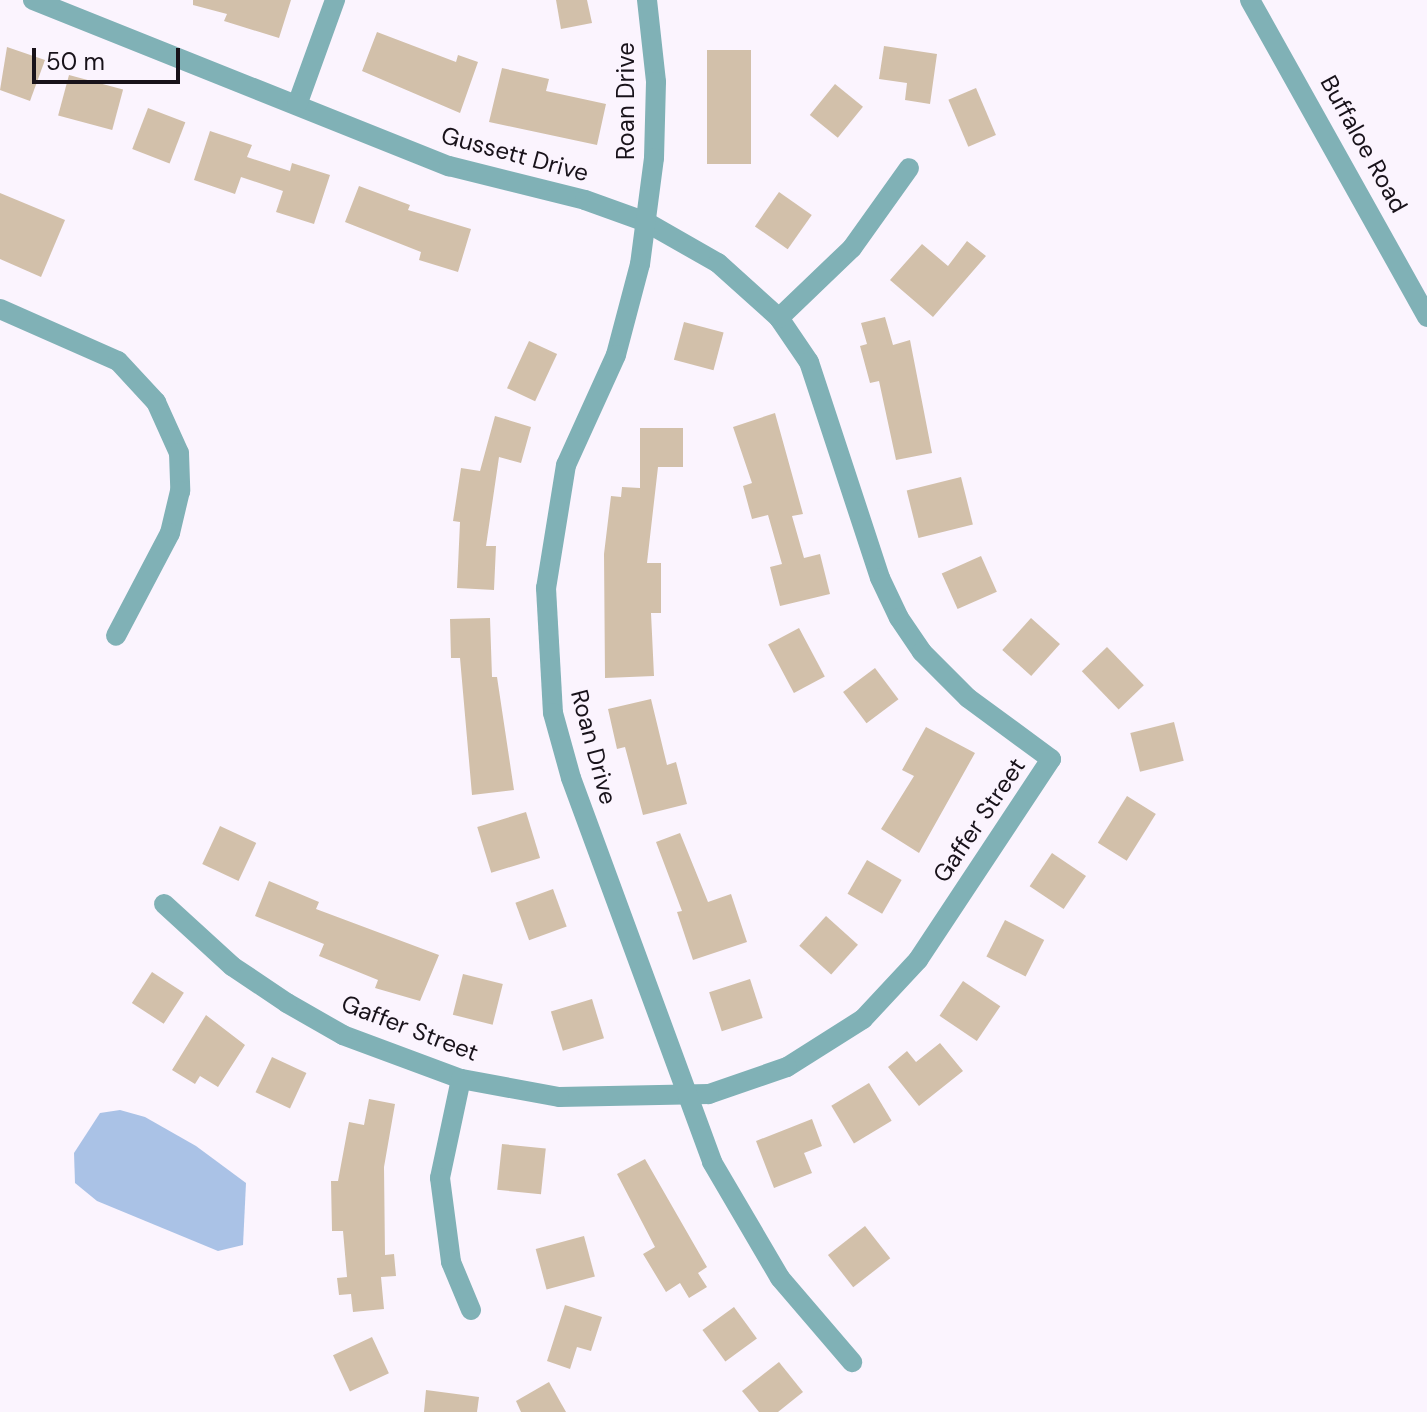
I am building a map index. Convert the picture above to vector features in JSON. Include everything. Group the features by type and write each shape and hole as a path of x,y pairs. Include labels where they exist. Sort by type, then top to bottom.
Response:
{"street":[{"name":"Gussett Drive","path":"33,0 449,166 585,200 646,222 718,263 779,318 809,362 880,578 899,618 922,652 968,698 1051,759"},
{"path":"297,105 335,0"},
{"name":"Roan Drive","path":"647,0 656,82 646,222 616,355 566,465 546,588 547,654 553,713 571,778 712,1162 745,1225 780,1278 852,1362"},
{"name":"Buffaloe Road","path":"1250,0 1312,103 1427,317"},
{"path":"779,318 852,248 909,168"},
{"path":"0,309 118,361 156,402 179,453 180,491 170,533 116,636"},
{"name":"Gaffer Street","path":"164,904 232,966 287,1003 343,1035 461,1079 559,1097 709,1094 787,1067 863,1019 918,960 1051,759"},
{"path":"461,1079 440,1178 444,1231 471,1310"}],"water":[{"path":"120,1110 145,1117 196,1146 246,1183 243,1245 218,1251 97,1201 75,1183 74,1153 100,1113"}],"building":[{"path":"193,0 291,0 279,38 224,21 227,14 193,5"},
{"path":"556,0 587,0 592,23 561,29"},
{"path":"377,32 456,62 458,55 478,62 460,113 362,71"},
{"path":"884,46 937,54 930,104 905,100 907,83 879,79"},
{"path":"7,47 45,60 30,101 0,90"},
{"path":"707,50 751,50 751,164 707,164"},
{"path":"502,68 549,79 546,91 606,104 597,145 489,122"},
{"path":"69,75 123,89 112,130 58,116"},
{"path":"835,84 863,107 838,138 810,115"},
{"path":"976,88 996,135 968,147 948,100"},
{"path":"148,108 185,122 170,163 132,149"},
{"path":"210,131 252,145 247,157 290,171 292,163 330,175 314,224 276,212 283,191 241,177 235,194 194,180"},
{"path":"359,186 410,205 408,210 471,229 458,272 419,260 421,252 345,222"},
{"path":"779,192 812,215 788,249 755,226"},
{"path":"0,193 65,220 41,277 0,259"},
{"path":"967,241 986,256 933,317 890,280 922,244 948,266"},
{"path":"885,317 893,345 910,340 932,453 896,460 879,381 870,383 860,346 867,344 861,323"},
{"path":"684,322 724,333 714,370 674,360"},
{"path":"529,341 557,354 535,401 507,388"},
{"path":"775,413 803,514 792,516 804,558 820,554 830,594 780,606 770,567 782,564 768,515 752,519 743,486 752,483 733,427"},
{"path":"495,416 531,427 521,463 499,457 486,546 496,546 494,590 457,588 460,522 453,521 461,468 480,471"},
{"path":"640,428 683,428 683,467 658,467 647,563 661,563 661,613 651,613 654,676 605,678 604,554 611,496 621,497 622,487 640,488"},
{"path":"961,477 973,525 919,538 907,491"},
{"path":"981,556 997,592 958,609 942,573"},
{"path":"490,618 492,677 497,677 514,790 472,795 460,658 451,658 450,619"},
{"path":"1031,618 1060,644 1031,676 1002,650"},
{"path":"799,628 825,677 794,693 768,644"},
{"path":"1107,647 1144,685 1119,709 1082,671"},
{"path":"875,668 898,699 867,723 843,692"},
{"path":"651,699 667,765 676,762 687,804 643,815 625,747 617,749 608,709"},
{"path":"1174,722 1184,761 1140,772 1130,733"},
{"path":"926,727 975,753 919,853 881,829 914,776 902,770"},
{"path":"1127,796 1156,814 1127,861 1098,843"},
{"path":"526,812 540,858 491,873 477,827"},
{"path":"220,826 256,843 239,881 202,864"},
{"path":"680,833 708,902 731,894 747,942 693,960 677,912 682,911 656,842"},
{"path":"1052,853 1086,876 1064,909 1030,886"},
{"path":"867,860 902,880 882,914 848,894"},
{"path":"269,881 319,902 316,909 439,955 420,1001 375,988 378,980 319,956 324,944 255,916"},
{"path":"553,889 567,927 529,940 515,903"},
{"path":"826,916 858,945 831,974 799,946"},
{"path":"1005,920 1044,940 1026,977 986,957"},
{"path":"152,972 184,993 164,1024 132,1003"},
{"path":"463,974 503,984 493,1025 453,1015"},
{"path":"750,979 763,1018 722,1031 709,992"},
{"path":"963,981 1000,1006 977,1041 940,1016"},
{"path":"592,999 604,1038 563,1051 551,1012"},
{"path":"206,1015 245,1045 218,1087 200,1076 195,1084 172,1070"},
{"path":"940,1043 963,1071 919,1106 888,1067 907,1051 916,1062"},
{"path":"272,1057 306,1073 290,1108 256,1092"},
{"path":"869,1083 892,1121 854,1143 831,1106"},
{"path":"369,1099 395,1104 384,1167 385,1255 394,1254 396,1276 381,1277 384,1309 353,1312 351,1294 339,1295 337,1278 347,1277 343,1231 332,1231 331,1181 338,1181 349,1122 364,1125"},
{"path":"812,1119 822,1146 804,1153 812,1173 774,1188 756,1141"},
{"path":"502,1144 546,1149 541,1194 497,1190"},
{"path":"645,1159 707,1267 698,1273 707,1287 689,1298 680,1283 666,1292 643,1254 655,1247 617,1174"},
{"path":"865,1226 890,1258 853,1287 828,1255"},
{"path":"584,1236 595,1277 547,1290 536,1249"},
{"path":"565,1305 602,1317 591,1351 577,1347 570,1369 547,1361"},
{"path":"734,1307 757,1339 725,1361 702,1330"},
{"path":"372,1337 389,1373 350,1391 333,1355"},
{"path":"779,1362 803,1392 778,1412 759,1412 742,1391"},
{"path":"549,1382 566,1412 521,1412 516,1401"},
{"path":"426,1390 479,1397 477,1412 424,1412"}]}
